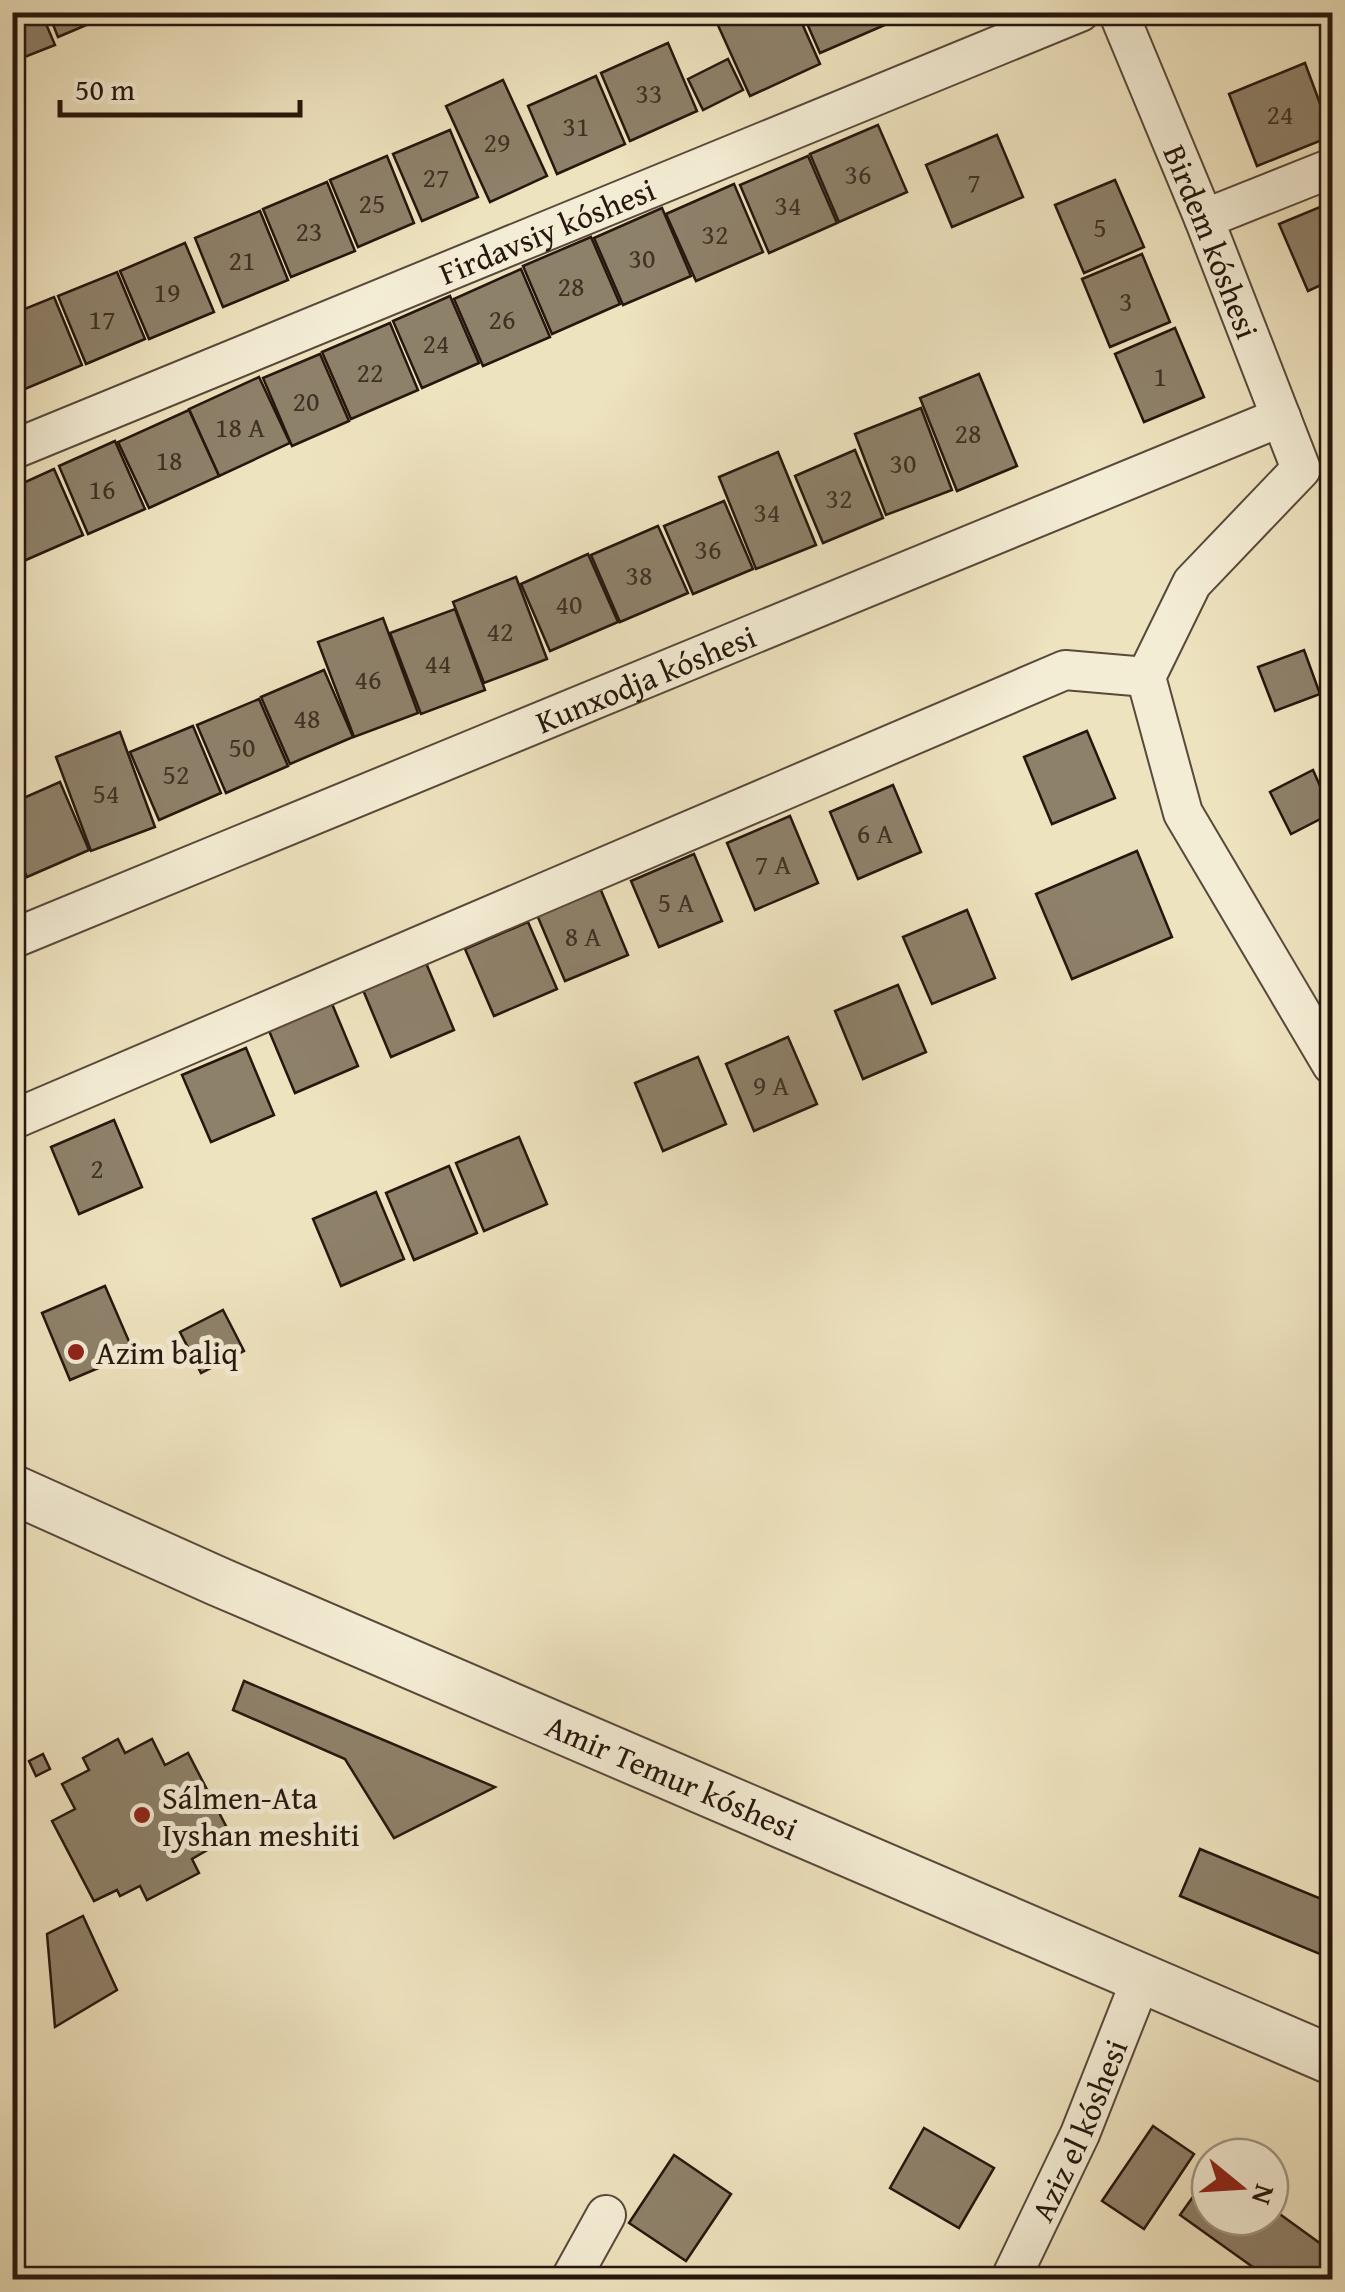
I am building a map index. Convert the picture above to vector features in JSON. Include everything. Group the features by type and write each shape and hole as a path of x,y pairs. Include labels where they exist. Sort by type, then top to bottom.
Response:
{"street":[{"name":"Firdavsiy kóshesi","path":"12,450 1080,12"},
{"name":"Birdem kóshesi","path":"1118,12 1301,469 1192,584 1146,678"},
{"path":"1204,219 1332,168"},
{"name":"Kunxodja kóshesi","path":"12,938 1280,417"},
{"path":"12,1120 1065,670 1146,678 1183,813 1332,1064"},
{"name":"Amir Temur kóshesi","path":"12,1489 216,1581 1332,2060"},
{"name":"Aziz el kóshesi","path":"1010,2280 1080,2134 1142,1977"},
{"path":"570,2280 606,2214"}],"building":[{"path":"12,12 41,12 55,45 12,62"},
{"path":"48,12 117,12 58,37"},
{"path":"712,12 797,12 820,64 750,96"},
{"path":"802,12 882,12 887,24 820,53"},
{"path":"668,43 697,111 630,141 601,73"},
{"path":"728,59 743,90 703,110 688,79"},
{"path":"1305,63 1332,136 1257,166 1229,94"},
{"path":"596,76 625,144 557,174 528,106"},
{"path":"503,80 547,176 490,202 446,106"},
{"path":"878,125 907,192 839,222 810,154"},
{"path":"450,130 478,197 422,221 393,154"},
{"path":"997,135 1023,197 952,227 926,165"},
{"path":"387,156 414,223 358,247 330,180"},
{"path":"808,156 837,223 769,253 740,185"},
{"path":"1115,180 1144,247 1084,273 1055,205"},
{"path":"327,182 355,251 291,277 263,209"},
{"path":"734,184 763,252 696,281 666,214"},
{"path":"1332,202 1332,280 1308,291 1279,224"},
{"path":"662,208 691,276 623,305 594,238"},
{"path":"260,211 288,280 223,307 195,238"},
{"path":"591,237 620,304 552,334 523,266"},
{"path":"185,243 214,312 149,339 120,271"},
{"path":"1142,254 1170,322 1110,347 1082,279"},
{"path":"521,269 550,337 483,366 454,299"},
{"path":"117,272 145,339 86,364 58,296"},
{"path":"450,296 479,363 422,388 393,321"},
{"path":"54,297 82,365 18,392 12,379 12,314"},
{"path":"390,323 418,390 351,419 322,352"},
{"path":"1175,328 1204,397 1144,422 1115,354"},
{"path":"320,354 349,421 292,446 263,378"},
{"path":"979,374 1017,466 957,491 920,398"},
{"path":"259,377 290,443 219,476 189,409"},
{"path":"921,408 952,490 886,515 855,434"},
{"path":"189,410 219,476 149,508 118,442"},
{"path":"115,441 145,509 88,534 59,466"},
{"path":"855,450 883,518 823,543 795,476"},
{"path":"778,452 816,545 756,569 719,477"},
{"path":"54,469 83,535 19,563 12,548 12,488"},
{"path":"724,501 753,569 693,594 664,526"},
{"path":"658,526 688,593 620,622 591,555"},
{"path":"588,554 618,622 550,651 521,584"},
{"path":"516,577 547,659 484,683 453,602"},
{"path":"455,609 485,690 421,714 390,633"},
{"path":"383,618 418,713 354,737 318,642"},
{"path":"1304,650 1320,694 1275,711 1258,667"},
{"path":"324,670 353,737 290,764 261,697"},
{"path":"259,699 288,766 226,793 197,725"},
{"path":"193,726 221,793 159,820 130,752"},
{"path":"1087,731 1115,798 1052,824 1024,757"},
{"path":"120,732 155,827 91,851 56,757"},
{"path":"1313,770 1332,813 1291,834 1270,792"},
{"path":"60,782 89,850 27,877 12,844 12,803"},
{"path":"893,785 921,852 858,879 830,812"},
{"path":"790,816 818,883 755,910 727,843"},
{"path":"1137,851 1172,937 1072,979 1036,894"},
{"path":"694,854 722,921 659,947 631,881"},
{"path":"600,888 628,955 565,981 537,915"},
{"path":"967,910 995,978 932,1004 903,937"},
{"path":"528,922 557,989 494,1016 465,949"},
{"path":"426,963 454,1030 391,1057 363,990"},
{"path":"898,985 926,1052 863,1079 835,1011"},
{"path":"330,999 358,1066 295,1093 267,1026"},
{"path":"788,1037 817,1104 754,1131 726,1064"},
{"path":"246,1048 274,1115 211,1142 182,1075"},
{"path":"698,1057 726,1124 663,1151 635,1083"},
{"path":"114,1120 142,1187 79,1214 51,1147"},
{"path":"519,1137 547,1204 484,1231 456,1163"},
{"path":"449,1166 477,1233 414,1260 386,1193"},
{"path":"376,1192 404,1259 341,1286 313,1219"},
{"path":"105,1286 134,1353 70,1380 42,1313"},
{"path":"223,1310 244,1351 201,1373 180,1332"},
{"path":"244,1681 495,1787 394,1838 345,1759 233,1710"},
{"name":"Sálmen-Ata Iyshan meshiti","path":"118,1739 125,1753 152,1739 165,1765 188,1753 227,1828 204,1840 209,1849 192,1859 199,1873 147,1900 140,1886 120,1896 117,1890 94,1901 52,1821 75,1809 62,1784 89,1770 83,1758"},
{"path":"43,1754 50,1769 36,1776 29,1761"},
{"path":"1200,1849 1331,1903 1332,1899 1332,1959 1180,1896"},
{"path":"83,1916 117,1990 55,2027 47,1934"},
{"path":"1153,2126 1190,2151 1190,2160 1144,2229 1102,2201"},
{"path":"924,2128 994,2168 959,2228 890,2188"},
{"path":"674,2155 731,2194 686,2261 629,2223"},
{"path":"1190,2201 1190,2222 1180,2215"},
{"path":"1290,2222 1332,2252 1332,2280 1271,2280 1211,2237 1290,2237"}],"place":[{"name":"Azim baliq","path":"76,1352"},
{"name":"Sálmen-Ata Iyshan meshiti","path":"142,1815"}]}
